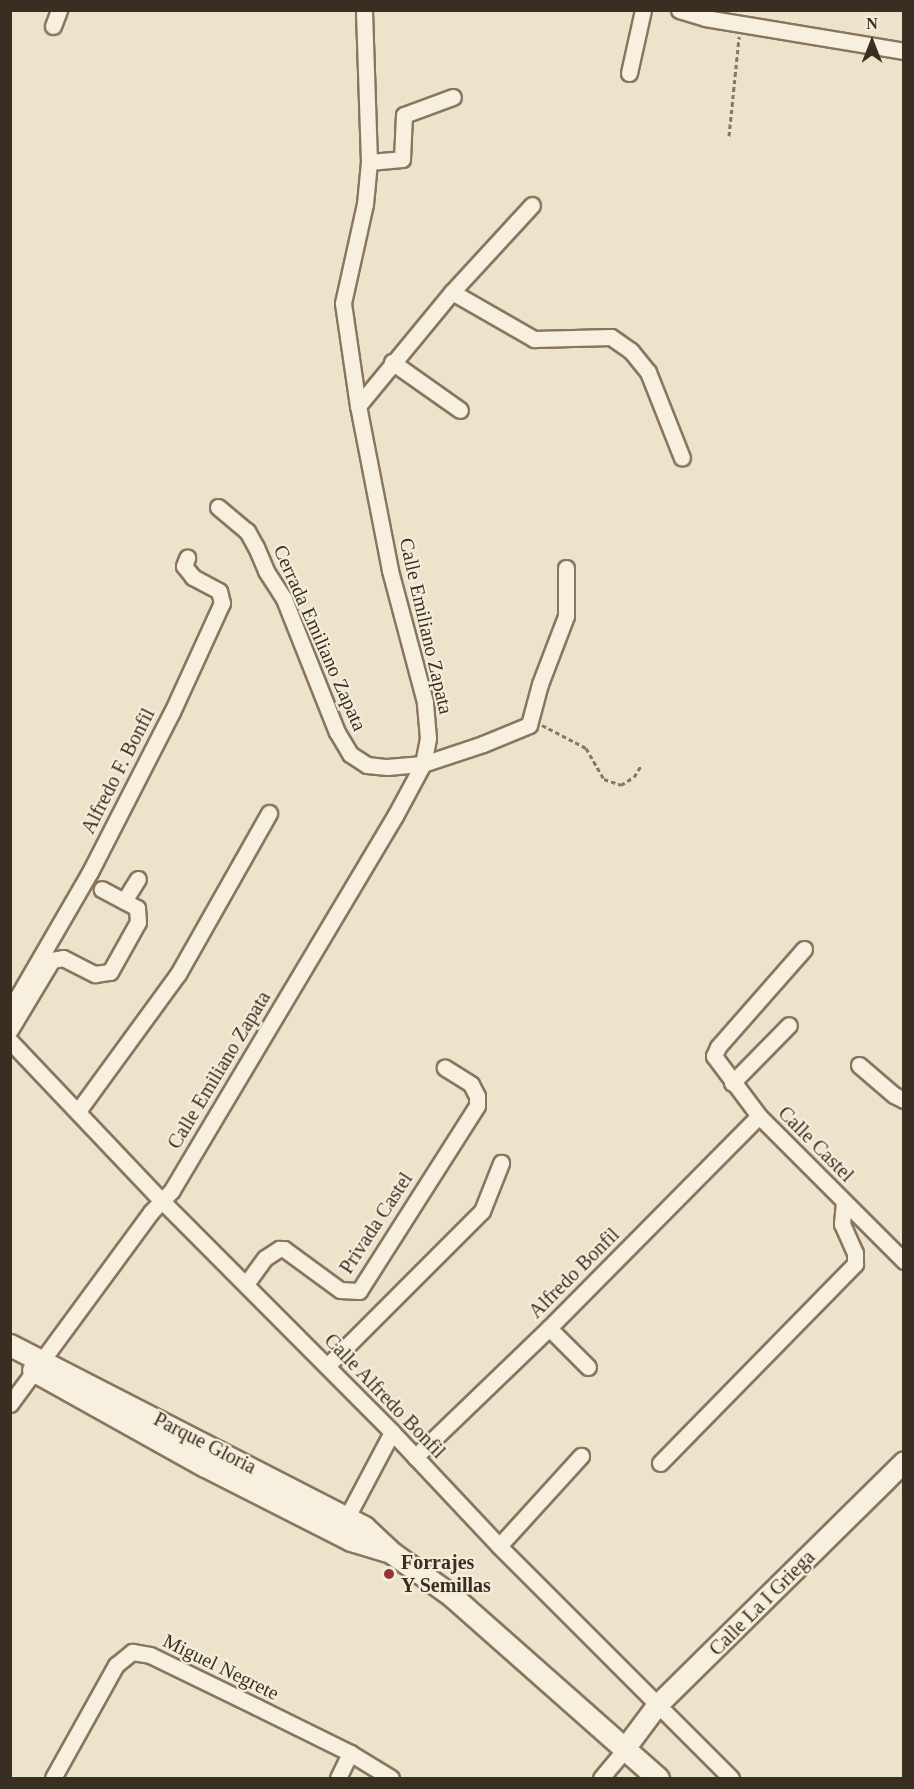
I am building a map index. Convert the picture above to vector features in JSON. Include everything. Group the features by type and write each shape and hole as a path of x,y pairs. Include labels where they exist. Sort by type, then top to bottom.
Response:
{"main road":[{"name":"Parque Gloria","path":"10,1345 40,1366 210,1457 351,1540 392,1553"},
{"name":"Parque Gloria","path":"10,1360 40,1366"},
{"name":"Parque Gloria","path":"210,1457 347,1517 364,1527 392,1553 452,1596 658,1779"}],"street":[{"path":"53,26 59,10"},
{"name":"Calle Emiliano Zapata","path":"10,1404 178,1180 395,816 423,764 428,738 425,702 390,570 358,406 343,303 365,204 369,162 364,10"},
{"path":"628,73 643,10"},
{"path":"679,10 706,14 741,24 903,51"},
{"path":"369,162 402,159 404,115 453,97"},
{"path":"358,406 452,292 532,205"},
{"path":"452,292 534,339 611,337 632,351 648,372 682,458"},
{"path":"392,362 460,410"},
{"name":"Cerrada Emiliano Zapata","path":"218,507 247,531 266,571 284,599 337,732 350,754 367,765 387,767 423,764 483,744 529,725"},
{"name":"Alfredo F. Bonfil","path":"10,1010 90,872 172,712 222,603 219,591 193,577 184,566 187,558"},
{"path":"529,725 540,684 566,616 566,568"},
{"path":"78,1111 178,975 269,813"},
{"path":"124,902 138,879"},
{"path":"10,1030 52,960 63,958 95,974 110,972 138,922 137,908 102,889"},
{"name":"Calle Castel","path":"804,949 718,1047 714,1056 732,1083 759,1116 903,1261"},
{"path":"732,1083 789,1025"},
{"name":"Calle Alfredo Bonfil","path":"10,1041 162,1200 392,1432 499,1546 731,1779"},
{"path":"859,1065 903,1100"},
{"name":"Privada Castel","path":"246,1284 265,1258 279,1249 284,1249 340,1290 359,1291 477,1106 477,1096 471,1084 445,1068"},
{"name":"Alfredo Bonfil","path":"415,1457 549,1328 759,1116"},
{"path":"327,1366 482,1211 501,1163"},
{"path":"660,1463 855,1264 855,1253 842,1224 844,1203"},
{"path":"549,1328 588,1366"},
{"path":"347,1517 392,1432"},
{"path":"499,1546 580,1456"},
{"name":"Calle La I Griega","path":"625,1749 657,1706 903,1461"},
{"name":"Miguel Negrete","path":"53,1779 116,1665 132,1652 150,1655 350,1753 391,1779"},
{"path":"601,1779 625,1749"},
{"path":"338,1779 350,1753"}],"path":[{"path":"729,136 741,24"},
{"path":"529,725 537,723 546,726 586,748 604,779 621,785 634,777 642,764"}],"place":[{"name":"Forrajes Y Semillas","path":"389,1574"}]}
